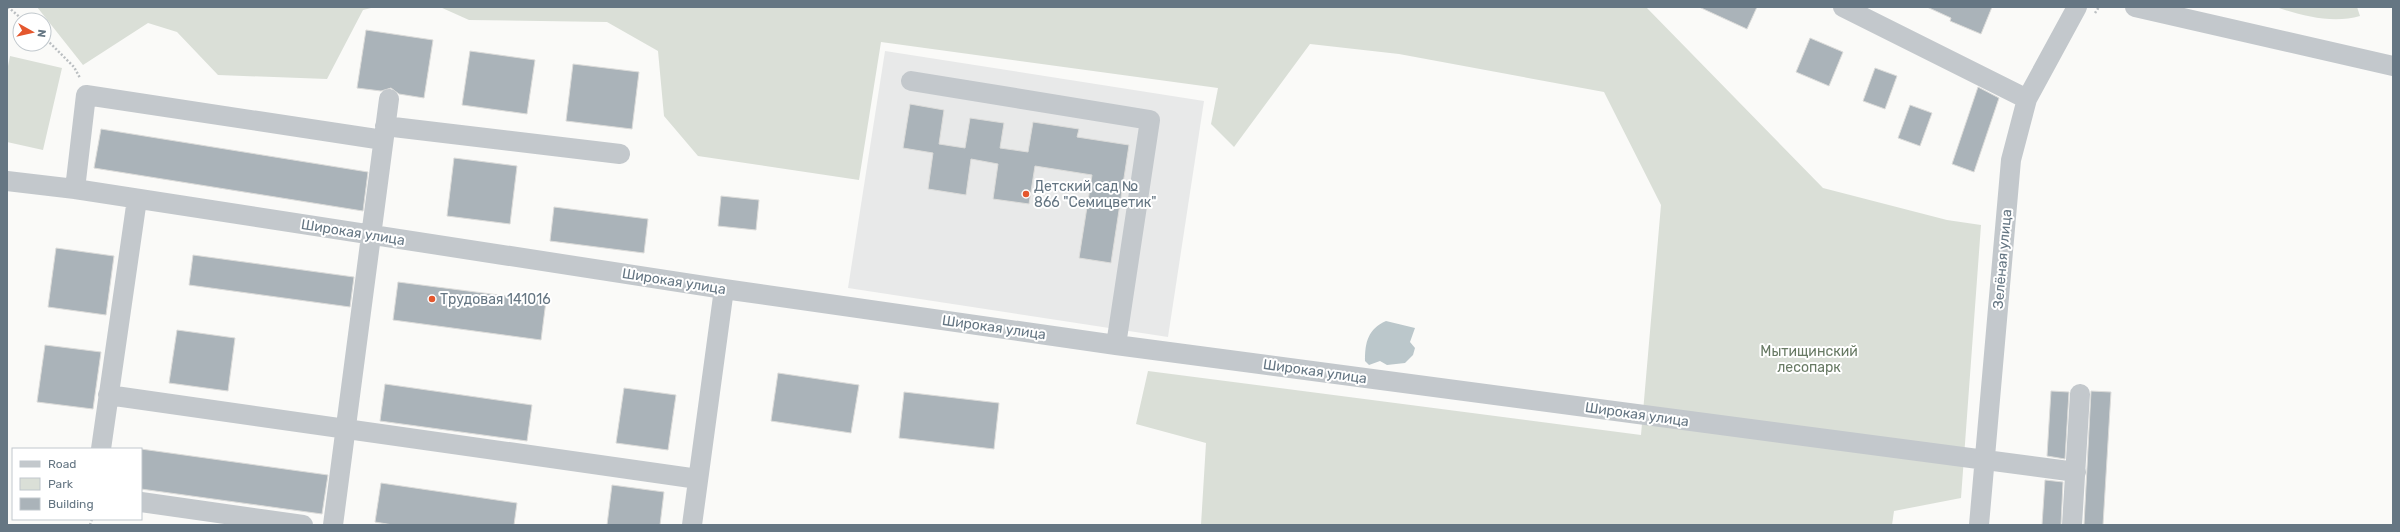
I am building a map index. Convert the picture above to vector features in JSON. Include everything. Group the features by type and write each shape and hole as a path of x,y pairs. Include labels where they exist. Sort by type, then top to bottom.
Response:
{"street":[{"path":"1843,7 2027,99"},
{"path":"2135,7 2393,66"},
{"name":"Зелёная улица","path":"1979,525 2011,160 2027,99 2086,10"},
{"path":"911,82 1150,120 1116,344"},
{"path":"75,189 86,95 384,133 620,154"},
{"path":"333,525 388,99"},
{"name":"Широкая улица","path":"7,181 75,189 724,289 1116,344 1984,461 2076,472"},
{"path":"101,448 137,199"},
{"path":"692,525 724,289"},
{"path":"2072,525 2080,394"},
{"path":"108,395 698,479"},
{"path":"142,502 303,525"}],"path":[{"path":"2086,10 2098,7"},
{"path":"52,44 74,67 83,82 86,95"}],"shaded area":[{"name":"Детский сад № 866 \"Семицветик\"","path":"885,51 1204,101 1168,337 848,288"},
{"path":"1386,321 1415,328 1410,342 1415,348 1413,355 1405,363 1387,365 1380,361 1369,365 1365,361 1367,342 1371,332"}],"green space":[{"path":"37,7 375,7 363,10 327,79 218,75 177,32 148,23 83,65 52,26 52,12 41,12"},
{"name":"Мытищинский лесопарк","path":"440,7 1646,7 1823,188 1947,220 1981,225 1961,498 1894,511 1892,525 1201,525 1206,443 1136,424 1148,371 1641,435 1661,205 1604,92 1399,54 1310,44 1234,147 1211,124 1218,88 881,42 859,180 698,156 664,116 658,51 607,22 469,20"},
{"path":"2276,7 2357,7 2360,16 2339,19 2318,18"},
{"path":"10,56 62,68 43,150 7,142 7,71"}],"building":[{"path":"1699,7 1757,7 1747,29"},
{"path":"1927,7 1992,7 1981,34 1950,21 1951,18"},
{"path":"366,30 433,40 424,98 399,94 391,88 381,91 357,88"},
{"path":"1810,38 1843,52 1829,86 1796,72"},
{"path":"470,51 535,60 527,114 462,105"},
{"path":"573,64 639,72 632,129 566,121"},
{"path":"1875,68 1897,76 1885,109 1863,101"},
{"path":"1978,87 1999,98 1974,172 1952,164"},
{"path":"910,104 944,110 939,144 965,148 970,118 1004,123 1000,148 1028,152 1033,122 1079,129 1077,137 1129,145 1111,263 1079,258 1092,175 1035,166 1029,204 993,199 998,164 971,159 966,195 928,189 933,153 903,148"},
{"path":"1910,105 1932,113 1920,146 1898,138"},
{"path":"101,129 368,172 363,211 94,168"},
{"path":"454,158 517,166 510,224 447,216"},
{"path":"721,196 759,200 756,230 718,226"},
{"path":"554,207 648,219 644,253 550,241"},
{"path":"56,248 114,256 106,315 48,307"},
{"path":"193,255 354,277 350,307 189,285"},
{"path":"398,282 546,301 541,340 393,320"},
{"path":"177,330 235,338 228,391 169,383"},
{"path":"45,345 101,352 93,409 37,402"},
{"path":"778,373 859,385 851,433 771,421"},
{"path":"385,384 532,405 527,441 380,421"},
{"path":"624,388 676,395 668,450 616,443"},
{"path":"2051,391 2069,392 2065,459 2047,456"},
{"path":"2091,391 2111,392 2103,525 2084,525"},
{"path":"904,392 999,403 994,449 899,438"},
{"path":"142,449 328,475 322,514 142,489"},
{"path":"2045,480 2063,482 2061,525 2042,525"},
{"path":"381,483 517,503 514,525 393,525 375,522"},
{"path":"612,485 664,492 660,525 607,525"}],"place":[{"name":"Детский сад № 866 \"Семицветик\"","path":"1026,194"},
{"name":"Трудовая 141016","path":"432,299"}]}
